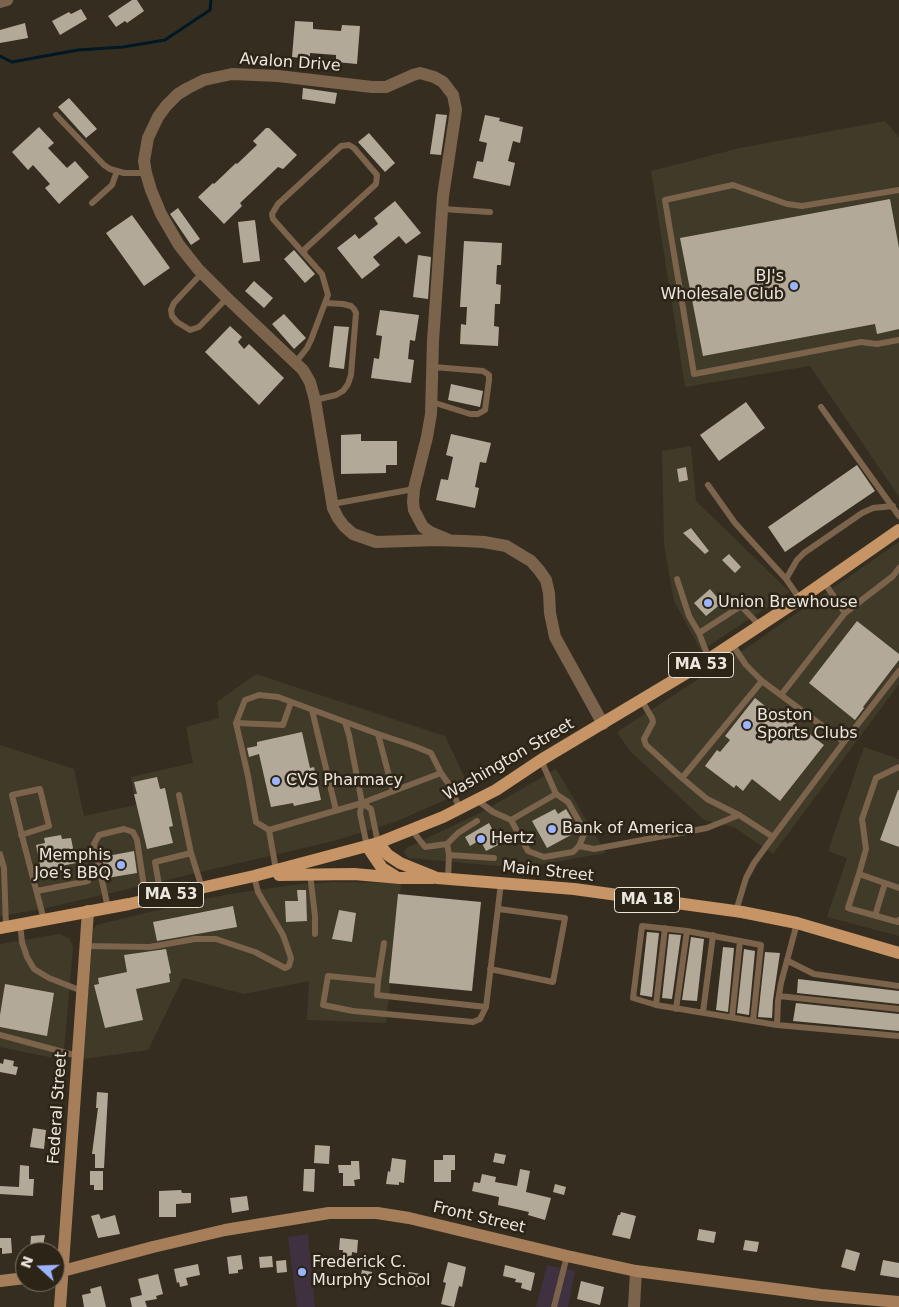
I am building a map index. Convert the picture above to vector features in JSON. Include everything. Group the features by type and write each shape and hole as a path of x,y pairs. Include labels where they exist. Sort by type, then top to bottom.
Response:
{"main road":[{"name":"Washington Street","path":"3,927 108,908 254,876 372,844 460,809 709,659 899,531"},
{"name":"Main Street","path":"372,844 394,859 442,878 574,889 736,911 797,924 899,954"},
{"path":"372,844 382,868 400,878"},
{"path":"254,876 354,874 400,878"},
{"name":"MA 18","path":"400,878 442,878"}],"street":[{"path":"0,2 7,0"},
{"name":"Avalon Drive","path":"449,540 423,527 418,519 413,502 414,489 428,437 432,402 442,209 455,118 456,102 453,95 443,82 426,74 413,74 386,87 255,74 232,74 204,80 178,94 158,117 148,138 145,150 146,173 161,214 178,245 202,272 303,370 310,382 315,400 333,508 344,526 353,534 363,539 386,542 449,540 484,542 506,546 531,561 546,580 555,637 603,724"},
{"name":"Federal Street","path":"62,1242 78,1056 88,911"},
{"name":"Front Street","path":"65,1271 216,1232 329,1213 377,1213 636,1271 821,1295 899,1302"},
{"path":"634,1307 636,1271"},
{"path":"0,1280 15,1279"},
{"name":"Federal Street","path":"60,1292 60,1307"}],"lane":[{"path":"56,115 104,164 117,172 146,173"},
{"path":"296,362 307,348 328,296 322,274 273,219 272,214 278,204 341,146 349,145 354,148 378,175 376,184 306,249 304,253"},
{"path":"92,203 112,185 117,172"},
{"path":"899,190 802,206 787,204 733,185 665,200 694,374 861,342 877,344 899,340"},
{"path":"442,209 490,212"},
{"path":"202,272 174,303 171,310 172,316 177,322 190,330 199,327 227,298"},
{"path":"315,400 336,395 343,391 351,375 356,313 351,306 326,303"},
{"path":"432,402 470,414 482,413 485,410 490,380 489,375 483,371 433,367"},
{"path":"821,407 899,516"},
{"path":"708,484 735,523 786,579 800,599"},
{"path":"333,508 338,503 414,489"},
{"path":"786,579 797,560 804,553 862,513 873,508 893,506"},
{"path":"782,695 845,613 893,576 899,568"},
{"path":"677,579 689,616 699,633 709,659"},
{"path":"824,582 845,613"},
{"path":"699,633 741,606 760,626"},
{"path":"732,644 746,665 762,681 844,742"},
{"path":"736,911 746,878 754,863 899,671"},
{"path":"682,778 762,681"},
{"path":"441,773 362,803 269,830 256,822 236,723 245,700 259,694 278,696 431,753 450,786 460,809"},
{"path":"642,701 653,722 644,739 646,745 707,800 739,815 773,838"},
{"path":"236,723 283,725 291,702"},
{"path":"312,710 336,810"},
{"path":"345,722 362,803 360,813 372,844"},
{"path":"378,734 393,791"},
{"path":"477,800 493,812 511,820 528,851 544,857 573,852 579,846 585,832 568,802 556,794 541,760"},
{"path":"899,767 876,778 862,819 866,849 848,908 898,922 899,920"},
{"path":"22,835 49,826 40,789 12,795 22,835 37,891 44,920"},
{"path":"511,820 556,794"},
{"path":"179,795 191,853 202,888"},
{"path":"362,803 371,809 372,844"},
{"path":"579,846 594,849 706,828 739,815"},
{"path":"412,829 425,848 447,844 458,833 477,821"},
{"path":"108,908 94,844 99,835 124,830 133,832 137,840 146,900"},
{"path":"269,830 276,870"},
{"path":"442,878 449,855 447,844"},
{"path":"161,897 155,862 191,853"},
{"path":"0,854 4,868 3,927"},
{"path":"449,855 494,858"},
{"path":"310,874 315,934"},
{"path":"858,874 899,888"},
{"path":"86,946 143,948 195,939 216,939 255,952 285,968 289,966 291,958 284,935 258,892 254,876"},
{"path":"37,891 88,881"},
{"path":"378,981 328,976 324,1005 353,1011 473,1022 480,1019 486,1007 501,883"},
{"path":"875,916 885,883"},
{"path":"490,969 553,982 564,918 499,910"},
{"path":"20,924 22,942 34,969 49,978 82,991"},
{"path":"777,1025 779,996 797,924"},
{"path":"753,1021 760,945 713,935 642,926 633,998 676,1009 777,1025 899,1036"},
{"path":"656,1005 664,928"},
{"path":"676,1009 687,931"},
{"path":"703,1012 713,935"},
{"path":"732,1017 740,940"},
{"path":"384,943 377,995 486,1007"},
{"path":"788,961 814,974 899,986"},
{"path":"779,996 899,1010"},
{"path":"0,1035 78,1056"},
{"path":"554,1307 567,1256"}],"shaded area":[{"path":"885,121 899,137 899,497 810,366 685,387 651,171 740,148"},
{"path":"691,446 696,501 790,592 701,651 674,601 664,544 662,451"},
{"path":"899,542 899,684 773,854 734,827 704,820 629,750 617,732 748,647"},
{"path":"256,674 445,736 470,789 395,822 334,841 42,909 0,916 0,745 74,769 84,816 136,805 131,777 193,763 186,727 219,718 217,702"},
{"path":"864,747 899,759 899,936 827,917 847,858 828,851"},
{"path":"556,769 606,853 520,868 409,858 404,853 406,848 480,813"},
{"path":"333,882 401,883 386,1023 307,1020 309,981 244,994 183,978 148,1050 83,1059 93,929 97,925 230,894 301,884"},
{"path":"60,934 70,939 73,948 63,1060 0,1047 0,944"},
{"name":"Frederick C. Murphy School","path":"308,1234 315,1307 297,1307 288,1237"},
{"path":"547,1265 575,1271 568,1307 536,1307"}],"building":[{"path":"132,0 137,0 144,11 127,23 125,21 116,27 108,16"},
{"path":"81,9 87,19 60,35 52,21 69,12 71,14"},
{"path":"295,21 313,22 313,29 341,31 342,25 360,26 357,64 336,62 336,55 310,53 310,59 292,57"},
{"path":"25,23 28,38 0,43 0,30"},
{"path":"303,88 337,93 335,104 302,99"},
{"path":"69,98 97,129 86,138 58,107"},
{"path":"436,114 447,115 441,155 430,154"},
{"path":"485,115 500,118 499,121 523,127 520,143 513,141 508,161 515,163 510,186 473,178 477,161 483,162 487,143 479,141"},
{"path":"39,127 54,143 48,148 67,168 75,161 89,177 59,204 45,188 50,184 33,165 28,170 12,152"},
{"path":"266,128 269,128 297,155 283,169 278,167 240,203 242,206 224,224 198,197 257,145 253,141"},
{"path":"369,133 395,163 385,172 358,142"},
{"name":"BJ's Wholesale Club","path":"890,199 899,248 899,329 877,334 875,324 703,356 680,238"},
{"path":"395,201 421,233 406,244 399,236 373,257 380,265 362,279 337,248 355,234 359,239 378,224 374,218"},
{"path":"178,208 200,239 191,245 170,214"},
{"path":"132,215 170,268 144,286 106,233"},
{"path":"255,220 260,261 243,263 238,222"},
{"path":"464,241 502,243 501,265 497,265 496,284 501,285 500,304 495,304 494,326 499,327 498,346 460,344 461,324 466,325 467,307 460,307"},
{"path":"294,250 315,274 305,283 284,259"},
{"path":"418,255 431,257 428,299 413,297"},
{"path":"254,281 273,298 264,308 245,291"},
{"path":"380,310 419,315 415,341 410,340 408,359 414,360 411,383 371,378 374,358 379,359 382,336 376,335"},
{"path":"284,314 306,338 294,349 272,324"},
{"path":"230,326 242,337 238,342 244,349 249,344 284,378 259,405 205,352"},
{"path":"334,326 349,327 344,369 329,367"},
{"path":"451,384 483,391 480,407 448,400"},
{"path":"746,402 765,428 719,461 700,435"},
{"path":"361,434 361,441 397,441 397,465 386,465 386,473 341,474 341,435"},
{"path":"451,434 491,443 486,463 480,462 475,487 479,488 475,508 436,500 441,479 448,480 453,457 446,455"},
{"path":"857,465 875,491 785,552 768,527"},
{"path":"686,467 688,480 679,482 677,469"},
{"path":"691,528 709,551 705,554 683,533"},
{"path":"729,554 741,567 735,573 722,560"},
{"name":"Union Brewhouse","path":"710,589 722,603 706,616 694,603"},
{"path":"857,621 899,654 899,660 855,720 809,683"},
{"path":"755,698 788,724 791,720 824,745 780,801 752,779 743,791 736,785 734,788 705,766 717,750 720,752 730,740 725,736"},
{"name":"CVS Pharmacy","path":"302,732 310,768 314,767 321,800 294,806 293,803 271,807 259,754 249,757 247,748 257,746 257,742"},
{"path":"157,777 160,789 165,788 173,826 169,827 173,843 147,849 134,794 137,794 134,782"},
{"path":"899,790 899,847 880,840"},
{"name":"Bank of America","path":"555,809 558,814 566,809 572,819 564,823 571,835 547,848 532,821"},
{"name":"Hertz","path":"489,823 500,844 486,851 480,840 470,846 465,837"},
{"path":"61,835 62,839 71,838 76,863 41,870 36,845 45,843 44,838"},
{"name":"Memphis Joe's BBQ","path":"134,851 137,873 107,878 102,857"},
{"path":"297,890 306,890 307,921 286,922 285,901 298,901"},
{"path":"398,894 481,902 472,991 389,983"},
{"path":"233,906 237,927 157,941 153,922"},
{"path":"339,910 356,913 352,942 332,939"},
{"path":"647,932 659,933 652,997 640,995"},
{"path":"669,934 681,935 672,999 662,998"},
{"path":"691,937 704,939 697,1001 682,1000"},
{"path":"723,947 734,948 728,1012 716,1010"},
{"path":"166,949 171,973 169,974 170,982 136,989 143,1020 105,1028 94,985 99,984 98,978 127,972 124,955"},
{"path":"744,949 755,951 749,1015 737,1013"},
{"path":"765,952 780,953 772,1018 758,1017"},
{"path":"798,979 899,991 899,1004 797,993"},
{"path":"5,984 54,993 47,1036 0,1027"},
{"path":"796,1003 899,1014 899,1031 793,1021"},
{"path":"4,1059 14,1061 13,1066 18,1067 16,1075 0,1072 0,1063 3,1064"},
{"path":"97,1092 108,1093 104,1168 95,1168 95,1154 92,1154 98,1108 96,1108"},
{"path":"33,1128 46,1130 44,1149 30,1147"},
{"path":"315,1145 330,1146 329,1164 314,1163"},
{"path":"495,1153 506,1155 504,1164 493,1162"},
{"path":"443,1155 455,1155 455,1170 451,1170 451,1182 434,1182 434,1160 443,1160"},
{"path":"392,1158 406,1160 404,1183 399,1182 399,1185 386,1184"},
{"path":"351,1161 359,1161 360,1179 354,1180 355,1186 343,1186 343,1173 339,1173 338,1165 351,1165"},
{"path":"20,1165 29,1166 29,1179 34,1179 33,1196 0,1194 0,1186 19,1187"},
{"path":"304,1169 315,1169 314,1192 303,1191"},
{"path":"520,1169 530,1171 526,1192 551,1198 545,1220 528,1215 529,1212 498,1205 499,1197 472,1191 474,1182 480,1183 482,1174 496,1177 495,1182 517,1186"},
{"path":"90,1171 103,1171 103,1190 94,1190 94,1185 90,1185"},
{"path":"555,1184 566,1187 564,1195 553,1192"},
{"path":"181,1190 182,1193 191,1193 191,1203 176,1204 176,1217 159,1217 159,1191"},
{"path":"247,1196 249,1210 232,1213 230,1198"},
{"path":"621,1212 636,1216 630,1239 612,1235 618,1215"},
{"path":"99,1214 101,1219 115,1215 120,1234 98,1238 91,1216"},
{"path":"699,1229 716,1232 714,1243 697,1240"},
{"path":"45,1235 44,1242 31,1242 31,1236"},
{"path":"0,1238 11,1238 12,1253 2,1254"},
{"path":"340,1238 358,1240 357,1253 352,1252 351,1266 342,1265 343,1250 339,1250"},
{"path":"745,1240 759,1242 757,1252 743,1250"},
{"path":"846,1249 860,1253 855,1271 841,1267"},
{"path":"241,1255 243,1269 238,1270 238,1273 229,1274 227,1257"},
{"path":"272,1256 273,1267 260,1268 259,1257"},
{"path":"286,1260 287,1272 277,1273 276,1261"},
{"path":"883,1260 899,1263 899,1278 880,1275"},
{"path":"448,1262 466,1267 462,1287 459,1286 454,1307 441,1304 446,1283 443,1282"},
{"path":"198,1264 200,1275 186,1278 188,1285 180,1287 179,1282 177,1283 174,1269"},
{"path":"505,1265 535,1273 531,1291 521,1288 522,1283 515,1282 516,1279 503,1276"},
{"path":"362,1270 372,1272 371,1282 360,1280"},
{"path":"409,1272 421,1274 418,1287 406,1284"},
{"path":"158,1274 163,1294 156,1296 157,1299 145,1301 147,1307 132,1307 130,1298 142,1295 138,1279"},
{"path":"581,1281 604,1287 600,1305 577,1299"},
{"path":"101,1286 106,1307 84,1307 82,1295 91,1293 90,1289"}],"waterway":[{"path":"0,56 12,62 78,50 123,47 165,40 210,10 211,0"}],"place":[{"name":"BJ's Wholesale Club","path":"794,286"},
{"name":"Union Brewhouse","path":"708,603"},
{"name":"Boston Sports Clubs","path":"747,725"},
{"name":"CVS Pharmacy","path":"276,781"},
{"name":"Bank of America","path":"552,829"},
{"name":"Hertz","path":"481,839"},
{"name":"Memphis Joe's BBQ","path":"121,865"},
{"name":"Frederick C. Murphy School","path":"302,1272"}]}
